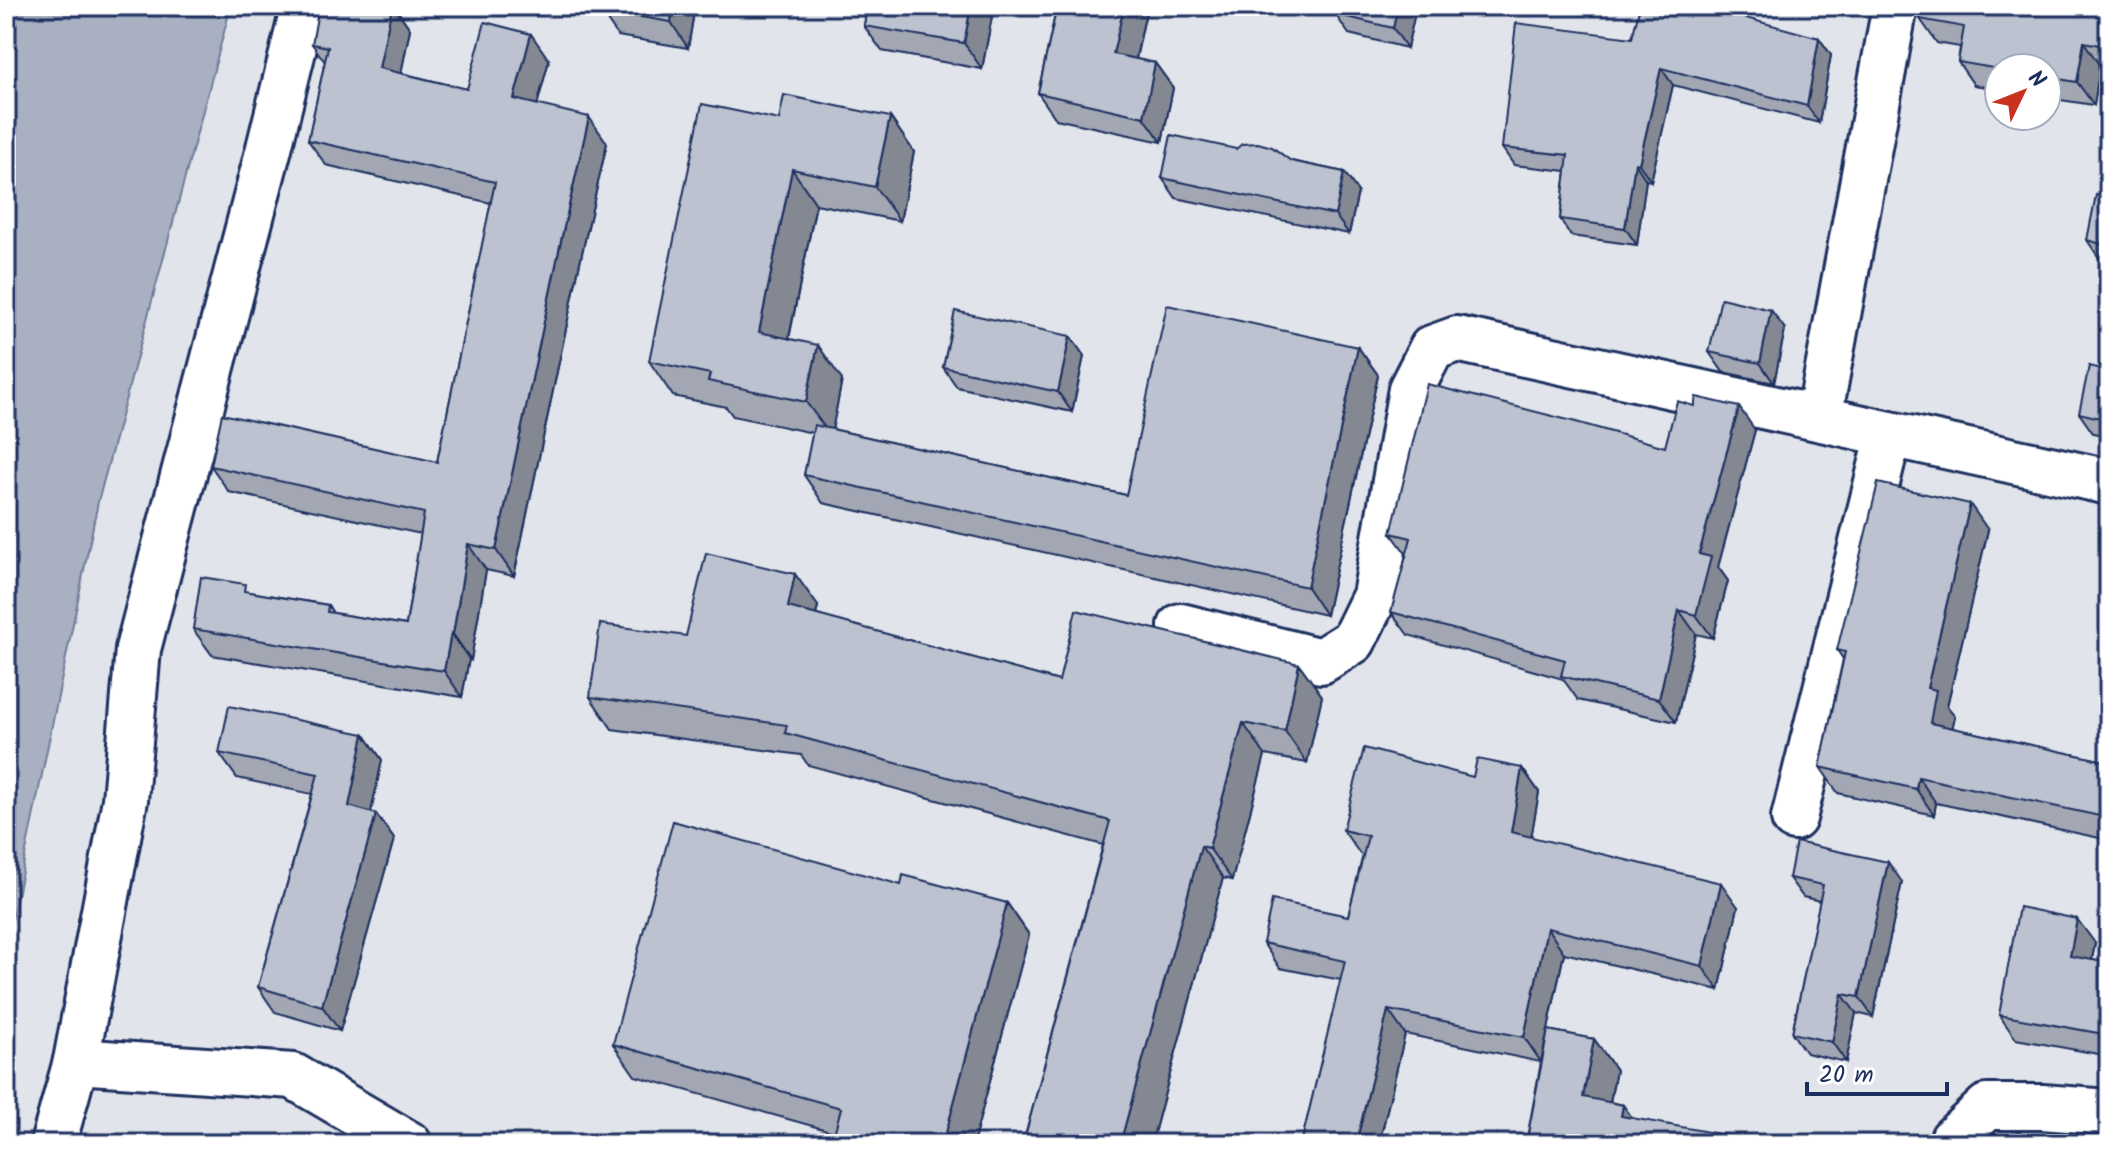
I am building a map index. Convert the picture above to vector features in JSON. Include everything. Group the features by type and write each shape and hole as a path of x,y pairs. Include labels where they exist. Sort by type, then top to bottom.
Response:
{"street":[{"path":"53,1144 76,1061 125,800 138,649 304,6"},
{"path":"1819,418 1895,6"},
{"path":"1181,626 1321,661 1353,641 1375,596 1411,389 1432,348 1457,339 2109,482"},
{"path":"1794,818 1889,434"},
{"path":"76,1061 293,1076 409,1144"},
{"path":"1952,1144 1953,1139 1987,1107 2109,1112"}],"shaded area":[{"path":"172,6 2109,6 2109,1144 6,1144 6,503"}],"water":[{"path":"6,6 231,6 98,502 6,949"}],"building":[{"path":"319,6 392,6 379,68 467,89 485,22 531,34 514,99 589,117 496,550 468,544 444,671 193,629 201,577 245,584 244,591 328,605 327,612 406,625 424,513 211,466 222,414 437,462 495,182 308,140 328,47 312,44"},
{"path":"601,6 673,6 671,22 600,10"},
{"path":"867,6 971,6 964,43 864,26"},
{"path":"1057,6 1124,6 1113,54 1155,63 1144,117 1038,93"},
{"path":"1337,6 1398,6 1393,28 1335,14"},
{"path":"1640,6 1678,6 1701,12 1702,6 1819,38 1807,106 1661,68 1639,164 1635,163 1625,228 1560,219 1568,155 1502,148 1516,23 1632,38"},
{"path":"1922,6 2109,6 2109,47 2084,42 2077,82 2063,80 2063,52 1983,52 1983,66 1958,62 1964,27 1920,19"},
{"path":"784,95 890,117 875,187 792,169 759,332 818,345 806,402 708,381 710,374 649,361 702,104 779,120"},
{"path":"1171,135 1236,149 1242,144 1258,143 1272,147 1291,161 1344,172 1335,215 1162,178"},
{"path":"2096,195 2109,198 2109,277 2099,275 2105,245 2087,240"},
{"path":"1721,298 1771,310 1760,363 1709,352"},
{"path":"1167,305 1358,347 1307,587 804,475 814,425 1126,495"},
{"path":"955,311 1070,336 1058,392 943,367"},
{"path":"2089,366 2109,371 2109,420 2079,413"},
{"path":"1427,384 1665,447 1677,401 1694,406 1696,397 1739,407 1699,554 1711,557 1696,615 1679,610 1659,699 1561,676 1565,660 1391,612 1411,538 1391,533"},
{"path":"1878,483 1970,504 1927,688 1936,690 1930,723 2109,762 2109,818 1918,777 1916,789 1820,767 1845,652 1837,650"},
{"path":"706,553 795,574 788,607 1059,681 1076,610 1299,664 1285,731 1243,723 1209,848 1201,846 1120,1144 1023,1144 1110,821 785,733 787,725 590,697 600,624 686,636"},
{"path":"229,706 364,734 349,806 376,814 322,1006 258,987 318,774 219,753"},
{"path":"1364,748 1473,777 1477,759 1522,768 1511,832 1721,883 1702,966 1547,928 1524,1037 1388,1010 1356,1144 1301,1144 1345,961 1263,943 1272,900 1348,916 1368,836 1343,830"},
{"path":"673,821 901,885 903,875 1007,903 943,1144 837,1144 832,1142 841,1108 613,1044"},
{"path":"1796,842 1888,862 1859,997 1842,994 1832,1042 1792,1033 1823,885 1789,878"},
{"path":"2019,907 2077,919 2070,956 2109,963 2109,1035 1999,1015"},
{"path":"1548,1030 1594,1039 1583,1097 1623,1105 1621,1116 1774,1144 1526,1144"}]}
